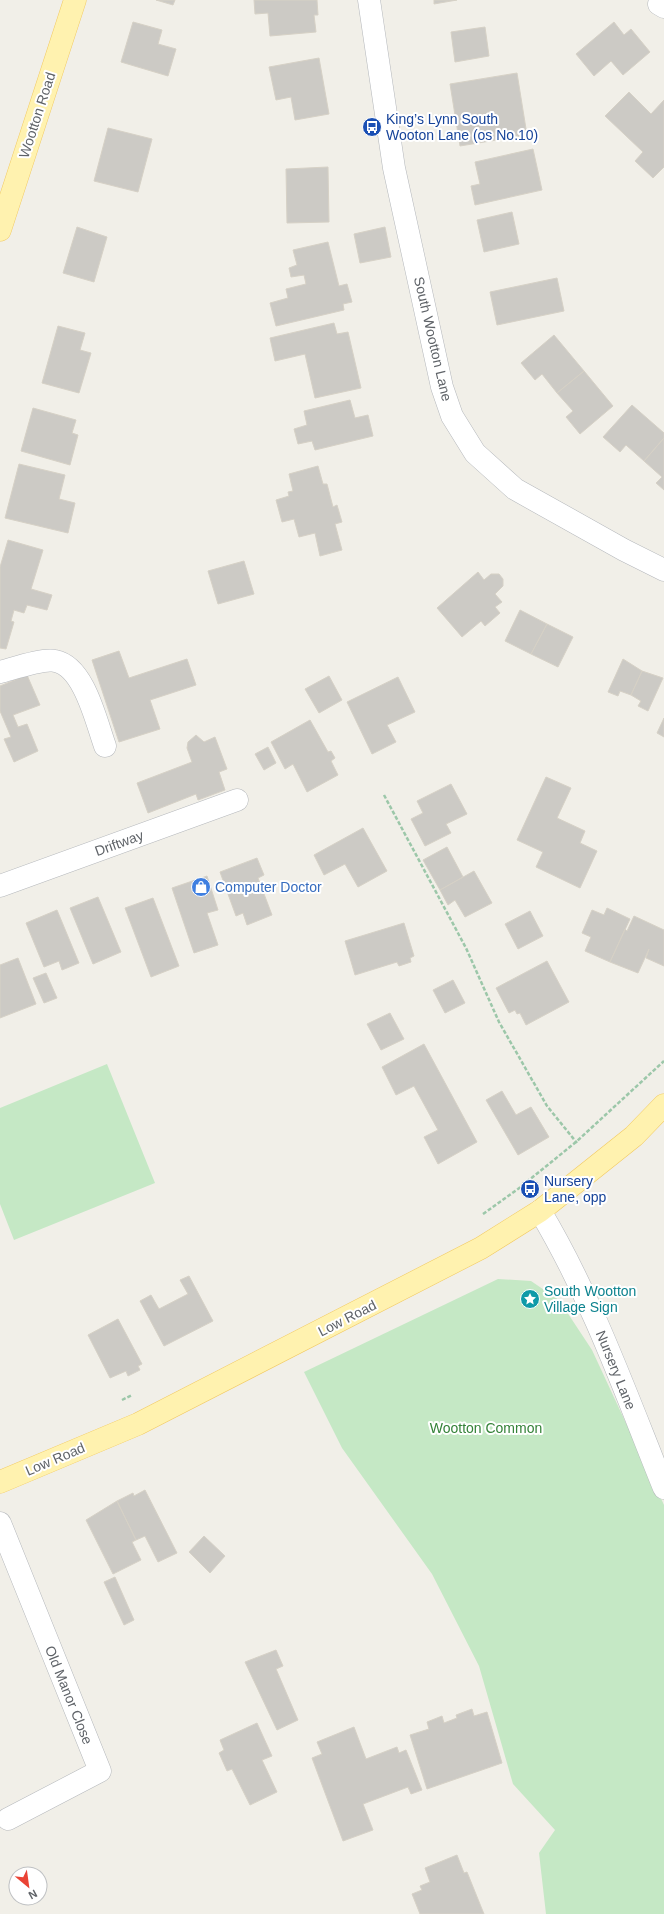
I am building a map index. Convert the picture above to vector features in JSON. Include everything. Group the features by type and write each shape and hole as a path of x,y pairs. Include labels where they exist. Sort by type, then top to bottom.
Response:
{"main road":[{"name":"Wootton Road","path":"0,230 75,0"},
{"name":"Low Road","path":"0,1482 145,1421 481,1248 540,1211 634,1136 664,1105"}],"street":[{"name":"South Wootton Lane","path":"369,0 394,168 442,387 452,416 475,453 515,489 624,550 661,563"},
{"path":"0,672 54,660 65,665 74,672 80,682 105,746"},
{"name":"Driftway","path":"0,886 237,800"},
{"name":"Nursery Lane","path":"540,1211 566,1259 603,1337 664,1488"},
{"name":"Old Manor Close","path":"0,1523 100,1771 8,1819"}],"path":[{"path":"384,795 466,948 499,1022 547,1106 596,1166"},
{"path":"482,1214 518,1189 576,1142 664,1061"},
{"path":"119,1401 134,1394"}],"green space":[{"path":"107,1064 155,1183 14,1240 0,1204 0,1108"},
{"name":"Wootton Common","path":"498,1279 531,1281 559,1300 592,1350 664,1505 664,1914 546,1914 539,1853 555,1830 513,1784 479,1666 432,1574 342,1448 304,1372"}],"building":[{"path":"156,0 175,0 173,5"},
{"path":"254,0 317,0 318,15 314,15 316,32 270,36 268,13 255,14"},
{"path":"434,0 457,0 434,4"},
{"path":"133,22 162,30 158,44 176,49 168,76 121,62"},
{"path":"614,22 624,35 631,29 650,52 623,75 611,61 594,76 576,54"},
{"path":"485,27 489,56 455,62 451,32"},
{"path":"319,58 329,114 295,120 291,97 276,100 269,67"},
{"path":"517,73 527,135 460,146 450,84"},
{"path":"629,92 651,114 664,100 664,167 653,178 635,161 643,152 605,116"},
{"path":"108,128 152,139 138,192 94,181"},
{"path":"533,149 542,190 475,205 471,186 480,184 475,162"},
{"path":"328,167 329,222 287,223 286,169"},
{"path":"512,212 519,244 484,252 477,220"},
{"path":"77,227 107,237 94,282 63,273"},
{"path":"385,227 391,257 360,263 354,234"},
{"path":"328,242 339,286 347,284 352,302 343,304 344,310 276,326 270,303 288,298 286,289 306,284 304,275 291,277 289,268 297,265 293,250"},
{"path":"557,278 564,311 497,325 490,292"},
{"path":"334,323 337,334 348,332 361,388 315,398 305,354 275,361 270,338"},
{"path":"58,326 85,333 80,350 91,353 79,393 42,383"},
{"path":"554,335 584,371 557,393 542,374 535,380 521,363"},
{"path":"584,371 613,406 580,434 566,417 573,411 557,393"},
{"path":"350,400 355,418 368,415 373,436 315,450 312,441 298,444 294,429 307,425 304,411"},
{"path":"632,405 664,433 664,438 644,461 626,445 620,452 603,437"},
{"path":"33,408 76,420 72,433 78,435 70,465 21,451"},
{"path":"664,438 664,490 656,483 662,477 644,461"},
{"path":"19,464 65,475 59,499 75,503 68,533 5,518"},
{"path":"318,466 323,484 327,484 333,507 337,505 342,522 335,524 342,550 320,556 315,533 299,537 294,519 282,522 276,500 289,496 288,492 293,491 289,474"},
{"path":"8,540 43,550 31,589 52,595 47,610 27,605 24,613 14,610 11,621 14,622 6,649 0,648 0,567"},
{"path":"244,561 254,594 218,604 208,571"},
{"path":"478,572 484,580 491,574 499,574 503,579 503,586 495,594 502,602 495,607 500,613 485,626 481,621 462,637 437,608"},
{"path":"520,610 547,624 531,654 505,641"},
{"path":"547,624 573,637 558,667 531,654"},
{"path":"119,651 129,678 187,659 196,685 150,700 160,729 119,742 92,660"},
{"path":"623,659 642,671 631,695 620,691 618,696 608,692"},
{"path":"642,671 663,678 648,711 638,706 641,701 631,695"},
{"path":"27,675 40,705 13,715 18,727 27,724 38,751 14,762 4,739 11,737 0,711 0,686"},
{"path":"329,676 342,700 319,713 305,689"},
{"path":"398,677 415,712 387,725 396,742 372,754 347,702"},
{"path":"664,718 664,737 657,733"},
{"path":"310,720 328,752 331,751 335,758 331,761 338,775 307,792 293,764 285,769 271,742"},
{"path":"196,735 204,742 215,737 227,769 219,772 225,790 198,800 196,794 148,813 137,783 192,762 187,748 188,742"},
{"path":"268,747 276,763 264,770 255,754"},
{"path":"546,777 571,788 557,818 585,831 580,843 597,851 580,888 536,867 543,852 517,840"},
{"path":"451,784 467,814 446,824 451,833 425,846 411,819 423,813 417,801"},
{"path":"363,828 387,871 358,887 345,864 324,875 314,855"},
{"path":"447,847 463,877 440,890 423,860"},
{"path":"257,858 264,875 258,878 272,915 247,925 243,913 236,916 220,872"},
{"path":"474,871 492,903 465,917 455,900 448,905 440,890"},
{"path":"207,876 218,910 207,913 218,945 194,953 172,888"},
{"path":"98,897 121,952 93,964 70,908"},
{"path":"153,898 179,966 151,977 125,908"},
{"path":"607,908 630,919 610,962 585,951 591,937 582,933 592,910 604,915"},
{"path":"57,910 79,963 62,970 59,961 44,967 26,923"},
{"path":"530,911 543,936 518,949 505,924"},
{"path":"634,916 664,930 664,966 646,958 649,949 638,973 610,962 625,929 627,931"},
{"path":"404,923 414,956 410,958 411,962 399,966 397,962 355,975 345,941"},
{"path":"18,958 36,1004 0,1018 0,965"},
{"path":"547,961 569,1002 526,1025 520,1013 517,1014 515,1010 509,1013 496,988"},
{"path":"46,973 57,998 44,1003 33,978"},
{"path":"453,980 465,1003 445,1013 433,990"},
{"path":"390,1013 404,1039 381,1050 367,1024"},
{"path":"424,1044 477,1142 438,1164 424,1137 438,1130 414,1086 396,1095 382,1067"},
{"path":"502,1091 516,1115 531,1107 549,1137 518,1155 486,1100"},
{"path":"189,1276 213,1321 164,1346 140,1301 151,1295 159,1309 188,1294 180,1280"},
{"path":"118,1319 142,1364 138,1366 140,1370 128,1376 126,1371 110,1378 88,1335"},
{"path":"145,1490 177,1553 158,1562 145,1536 136,1540 117,1501 133,1493 134,1496"},
{"path":"117,1501 136,1540 132,1542 141,1560 113,1574 86,1520"},
{"path":"204,1536 225,1556 210,1573 189,1552"},
{"path":"115,1577 134,1620 124,1625 104,1582"},
{"path":"276,1650 283,1666 276,1669 298,1720 277,1730 245,1662"},
{"path":"472,1709 474,1716 487,1712 502,1763 427,1789 410,1735 429,1729 427,1722 442,1716 444,1723 457,1718 456,1715"},
{"path":"257,1723 272,1756 262,1760 277,1792 250,1805 232,1769 227,1771 219,1753 224,1750 220,1740"},
{"path":"354,1727 366,1759 397,1747 399,1753 406,1750 422,1790 411,1794 408,1787 363,1804 373,1830 343,1841 312,1758 322,1754 317,1742"},
{"path":"457,1855 464,1873 467,1872 484,1914 420,1914 412,1894 422,1890 420,1886 430,1882 425,1868"}],"place":[{"name":"King’s Lynn South Wooton Lane (os No.10)","path":"372,127"},
{"name":"Computer Doctor","path":"201,887"},
{"name":"Nursery Lane, opp","path":"530,1189"},
{"name":"South Wootton Village Sign","path":"530,1299"}]}
